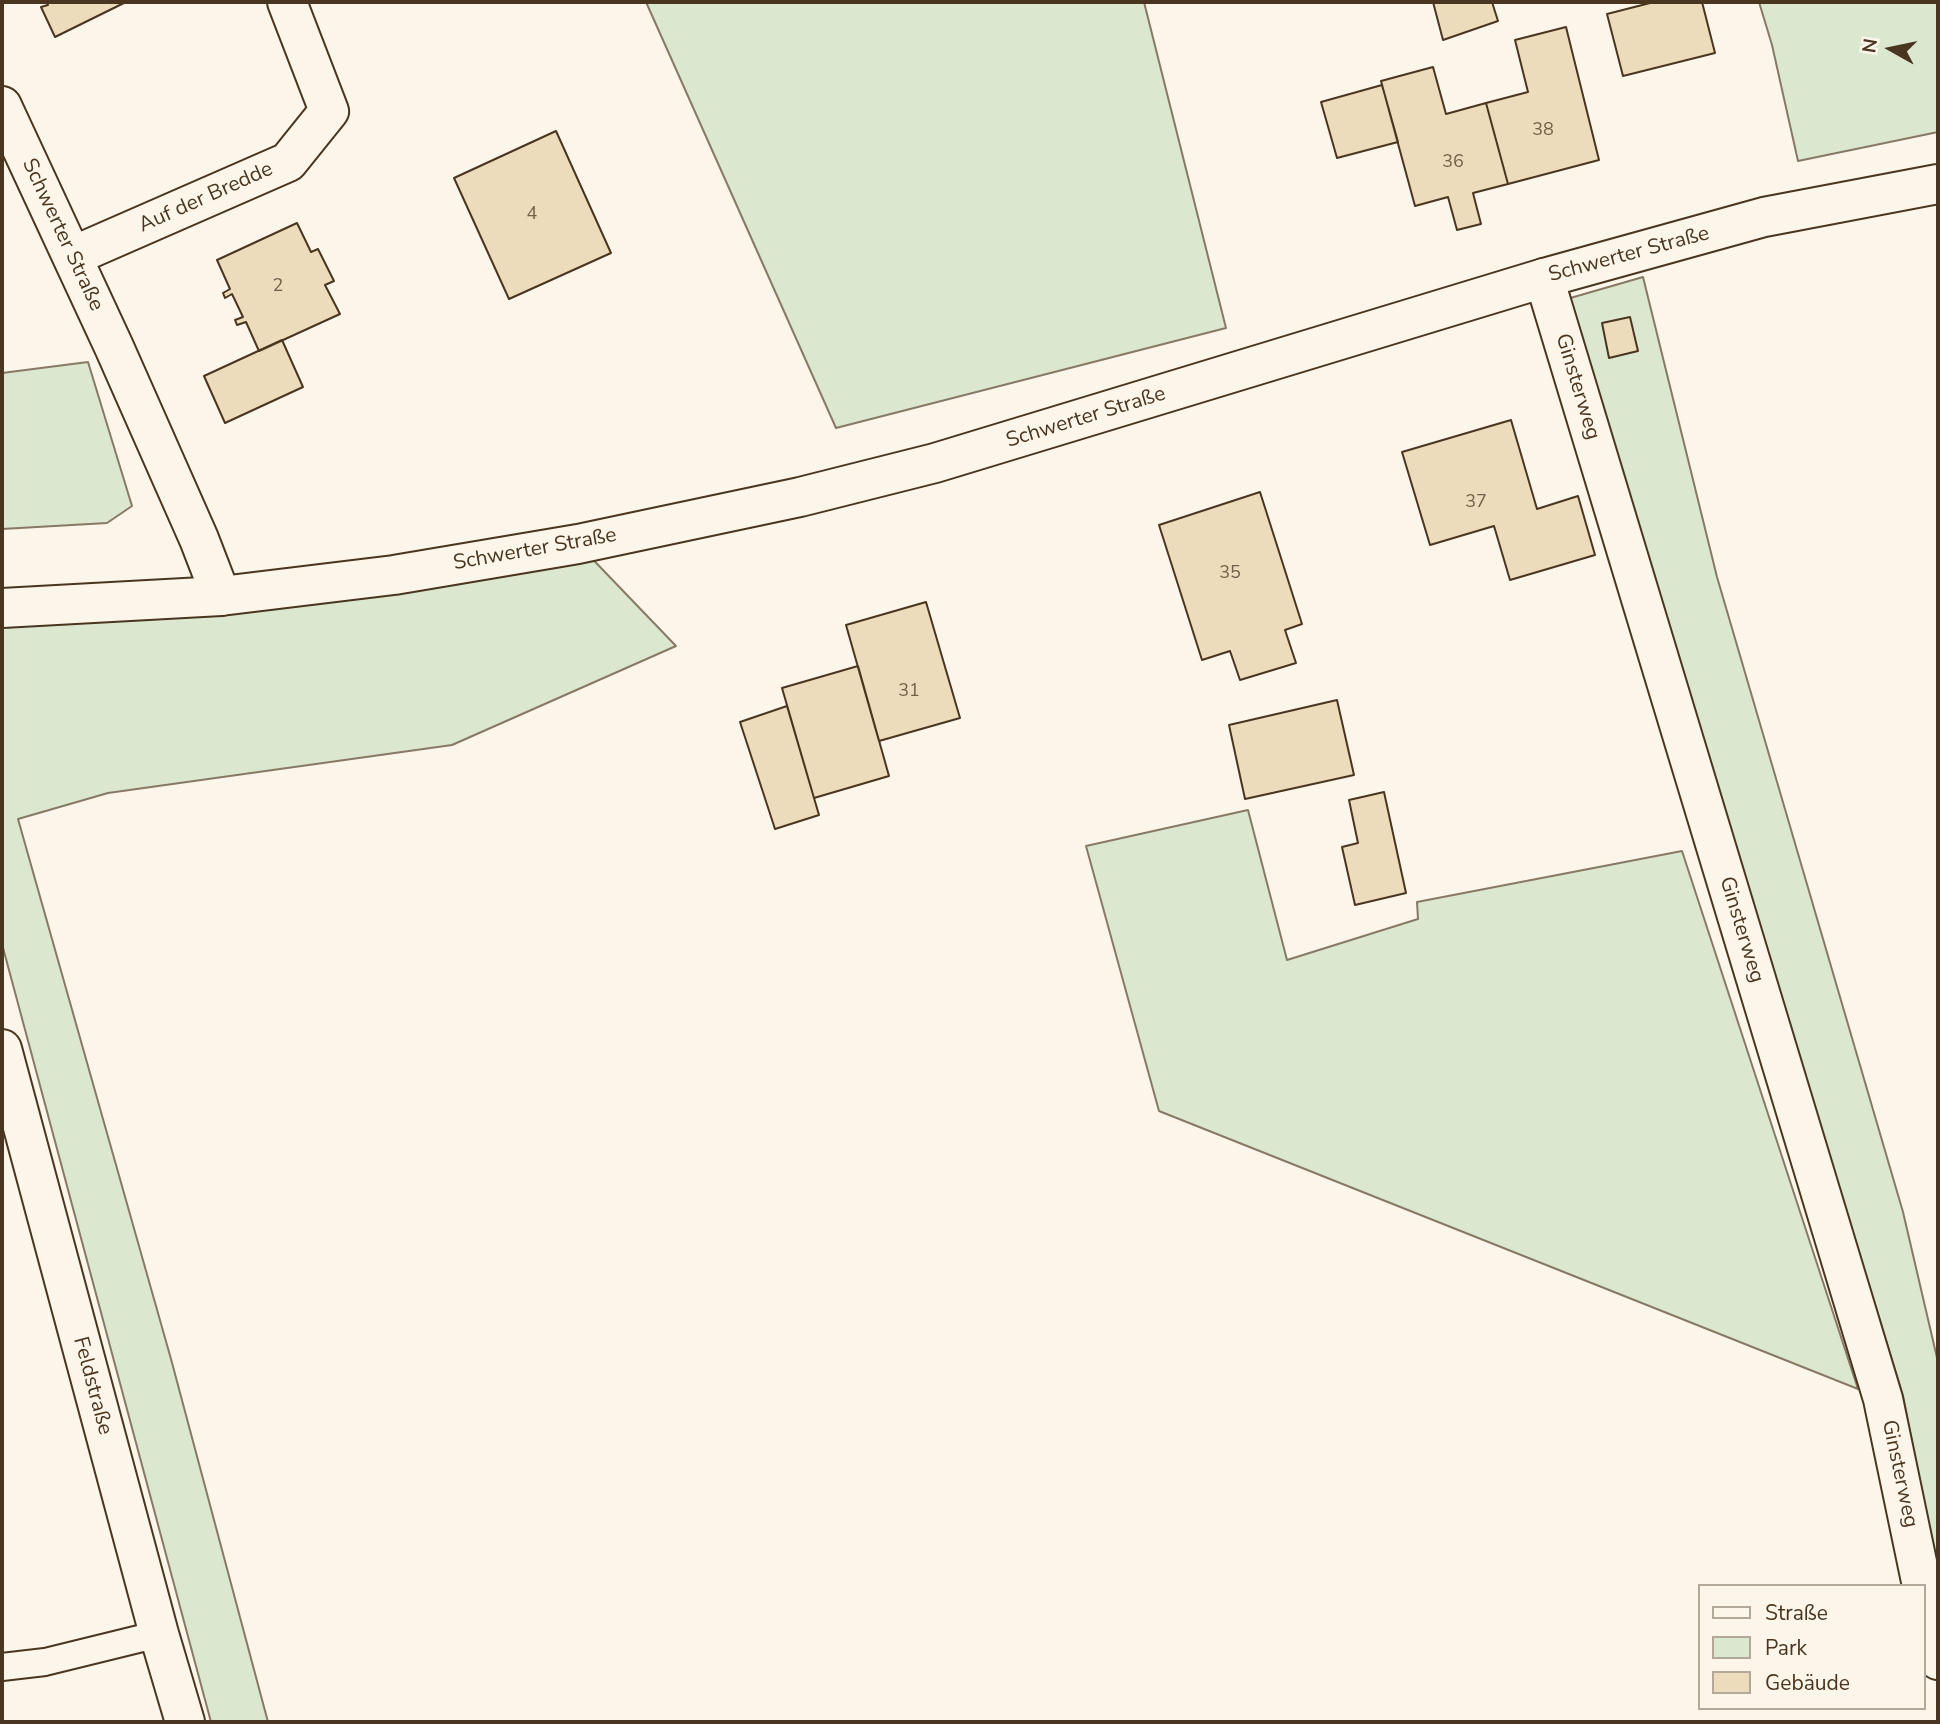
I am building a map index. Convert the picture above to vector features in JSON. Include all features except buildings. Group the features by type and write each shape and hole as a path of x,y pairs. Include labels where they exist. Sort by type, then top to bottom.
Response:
{"street":[{"name":"Auf der Bredde","path":"73,256 288,162 329,111 287,2"},
{"name":"Schwerter Straße","path":"2,106 73,256 200,540 221,596"},
{"name":"Schwerter Straße","path":"2,608 221,596 394,575 578,544 800,497 935,463 1544,278 1764,217 1938,184"},
{"name":"Ginsterweg","path":"1544,278 1883,1399 1923,1584"},
{"name":"Feldstraße","path":"2,1049 185,1722"},
{"path":"1926,1603 1938,1660"}],"lane":[{"path":"2,1667 45,1662 159,1634"}],"green space":[{"path":"646,2 1144,2 1226,328 836,428"},
{"path":"1759,2 1938,2 1938,132 1798,161 1772,45"},
{"path":"1643,277 1717,577 1903,1212 1938,1362 1938,1575 1903,1396 1567,299"},
{"path":"88,362 132,506 107,523 2,529 2,373"},
{"path":"578,544 676,646 452,745 108,793 18,819 171,1359 268,1722 211,1722 2,944 2,608"},
{"path":"1248,810 1287,960 1418,919 1417,902 1682,851 1858,1389 1159,1111 1086,846"}]}
